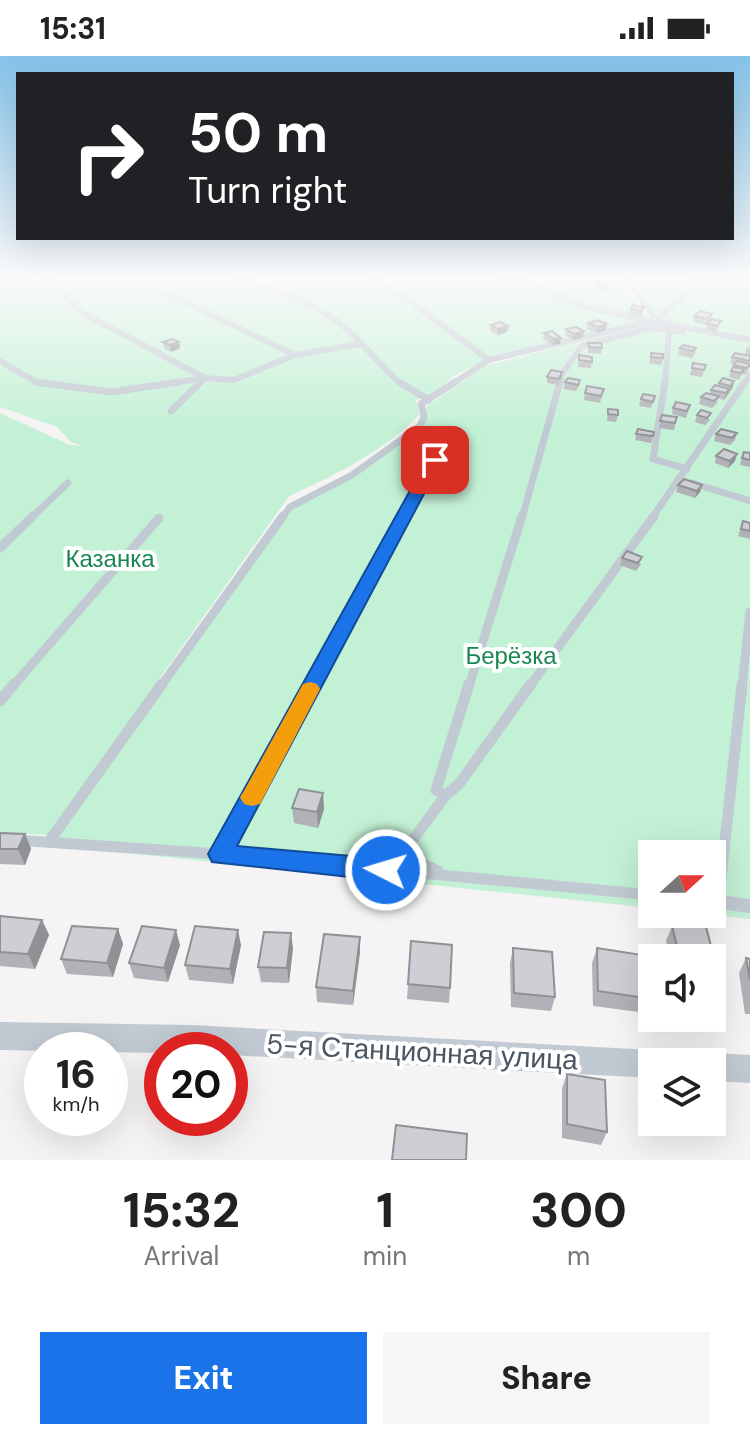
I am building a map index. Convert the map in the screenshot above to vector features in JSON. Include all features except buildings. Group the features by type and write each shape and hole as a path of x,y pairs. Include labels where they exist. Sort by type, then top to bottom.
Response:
{"street":[{"name":"5-я Станционная улица","path":"0,1036 191,1039 638,1063"},
{"path":"726,1068 750,1069"}],"lane":[{"path":"110,328 205,378"},
{"path":"238,328 295,355"},
{"path":"345,328 411,394 429,400"},
{"path":"445,328 489,360"},
{"path":"50,840 290,507 352,475 420,426 424,417 421,404 489,360 627,328"},
{"path":"445,796 436,790 541,457 562,374 582,346 650,328 750,346"},
{"path":"690,328 750,340"},
{"path":"669,330 663,406 653,459 687,469"},
{"path":"0,361 40,384 111,392 205,378 234,380 295,355 360,344"},
{"path":"444,875 411,858 407,848 445,796 459,784 680,480 750,375"},
{"path":"171,411 205,378"},
{"path":"220,854 435,460"},
{"path":"680,480 750,501"},
{"path":"0,548 68,483"},
{"path":"0,701 159,518"},
{"path":"722,840 750,612"},
{"path":"0,839 50,840 220,854 638,894"},
{"path":"726,903 750,906"}],"green space":[{"name":"Казанка","path":"0,328 617,328 574,341 484,361 454,376 432,394 416,400 419,415 390,440 341,471 289,496 49,835 0,833 0,413 70,445 83,446 71,442 57,427 0,407"},
{"name":"Берёзка","path":"633,328 750,328 750,919 726,916 726,840 638,840 638,907 50,845 300,499 354,472 422,422 427,406 485,366"}],"slow traffic":[{"path":"252,797 310,689"}],"route":[{"path":"386,870 220,854 435,460"}]}
